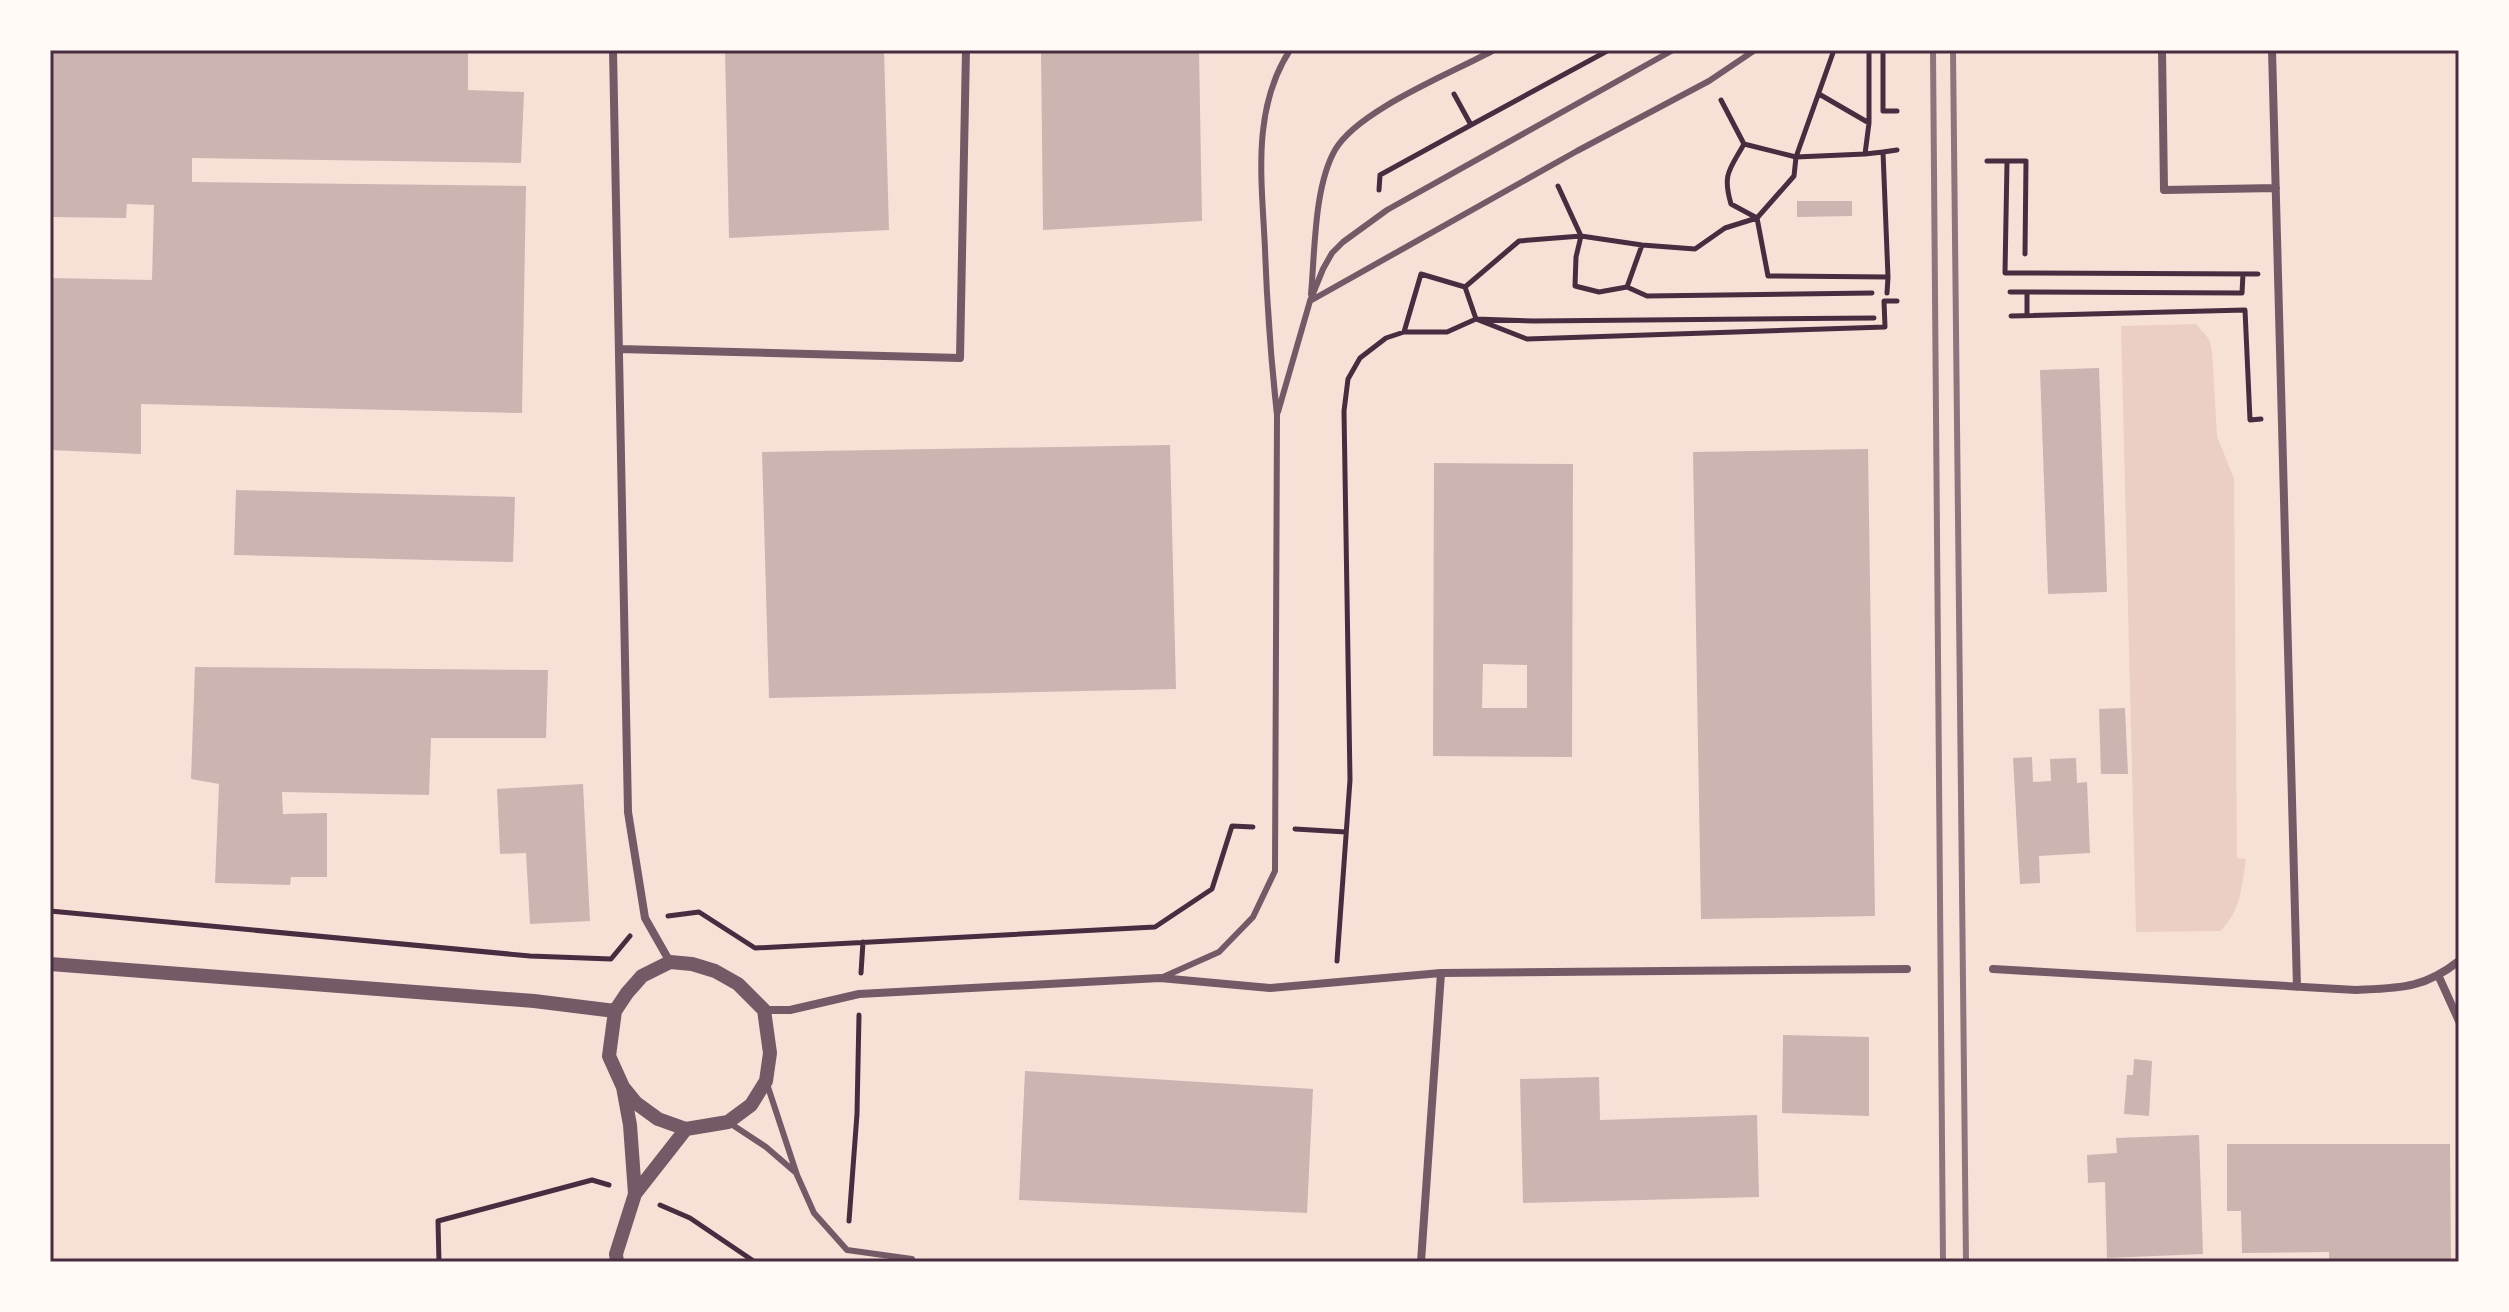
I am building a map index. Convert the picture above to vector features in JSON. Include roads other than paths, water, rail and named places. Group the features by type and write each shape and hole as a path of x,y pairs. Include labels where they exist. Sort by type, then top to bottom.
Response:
{"street":[{"path":"613,50 628,812 645,918 670,962"},
{"path":"619,349 960,358 966,50"},
{"path":"2162,50 2164,190 2276,188"},
{"path":"2272,50 2297,987"},
{"path":"1993,969 2356,990 2407,987 2439,977 2459,961"},
{"path":"670,962 715,971 738,984 764,1010 770,1053 766,1081 751,1105 728,1122 686,1129 658,1119 636,1103 609,1056 615,1011 642,976 670,962"},
{"path":"50,964 534,1001 615,1011"},
{"path":"764,1010 790,1010 859,994 1160,978 1270,988 1441,973 1907,969"},
{"path":"1421,1262 1441,973"},
{"path":"2439,977 2459,1021"},
{"path":"623,1085 630,1125 635,1194"},
{"path":"617,1262 616,1254 635,1194 686,1129"}],"lane":[{"path":"1160,978 1219,952 1253,917 1275,871 1277,415 1269,346 1261,160 1269,93 1277,71 1290,50"},
{"path":"1310,301 1321,199 1335,149 1346,135 1380,110 1494,50"},
{"path":"1277,415 1310,301 1332,253 1365,225 1673,50"},
{"path":"1310,301 1577,151 1709,81 1755,50"},
{"path":"766,1081 797,1175 814,1213 847,1250 912,1259"},
{"path":"728,1122 766,1147 797,1175"}],"railway":[{"path":"1933,50 1943,1262"},
{"path":"1953,50 1966,1262"}]}
